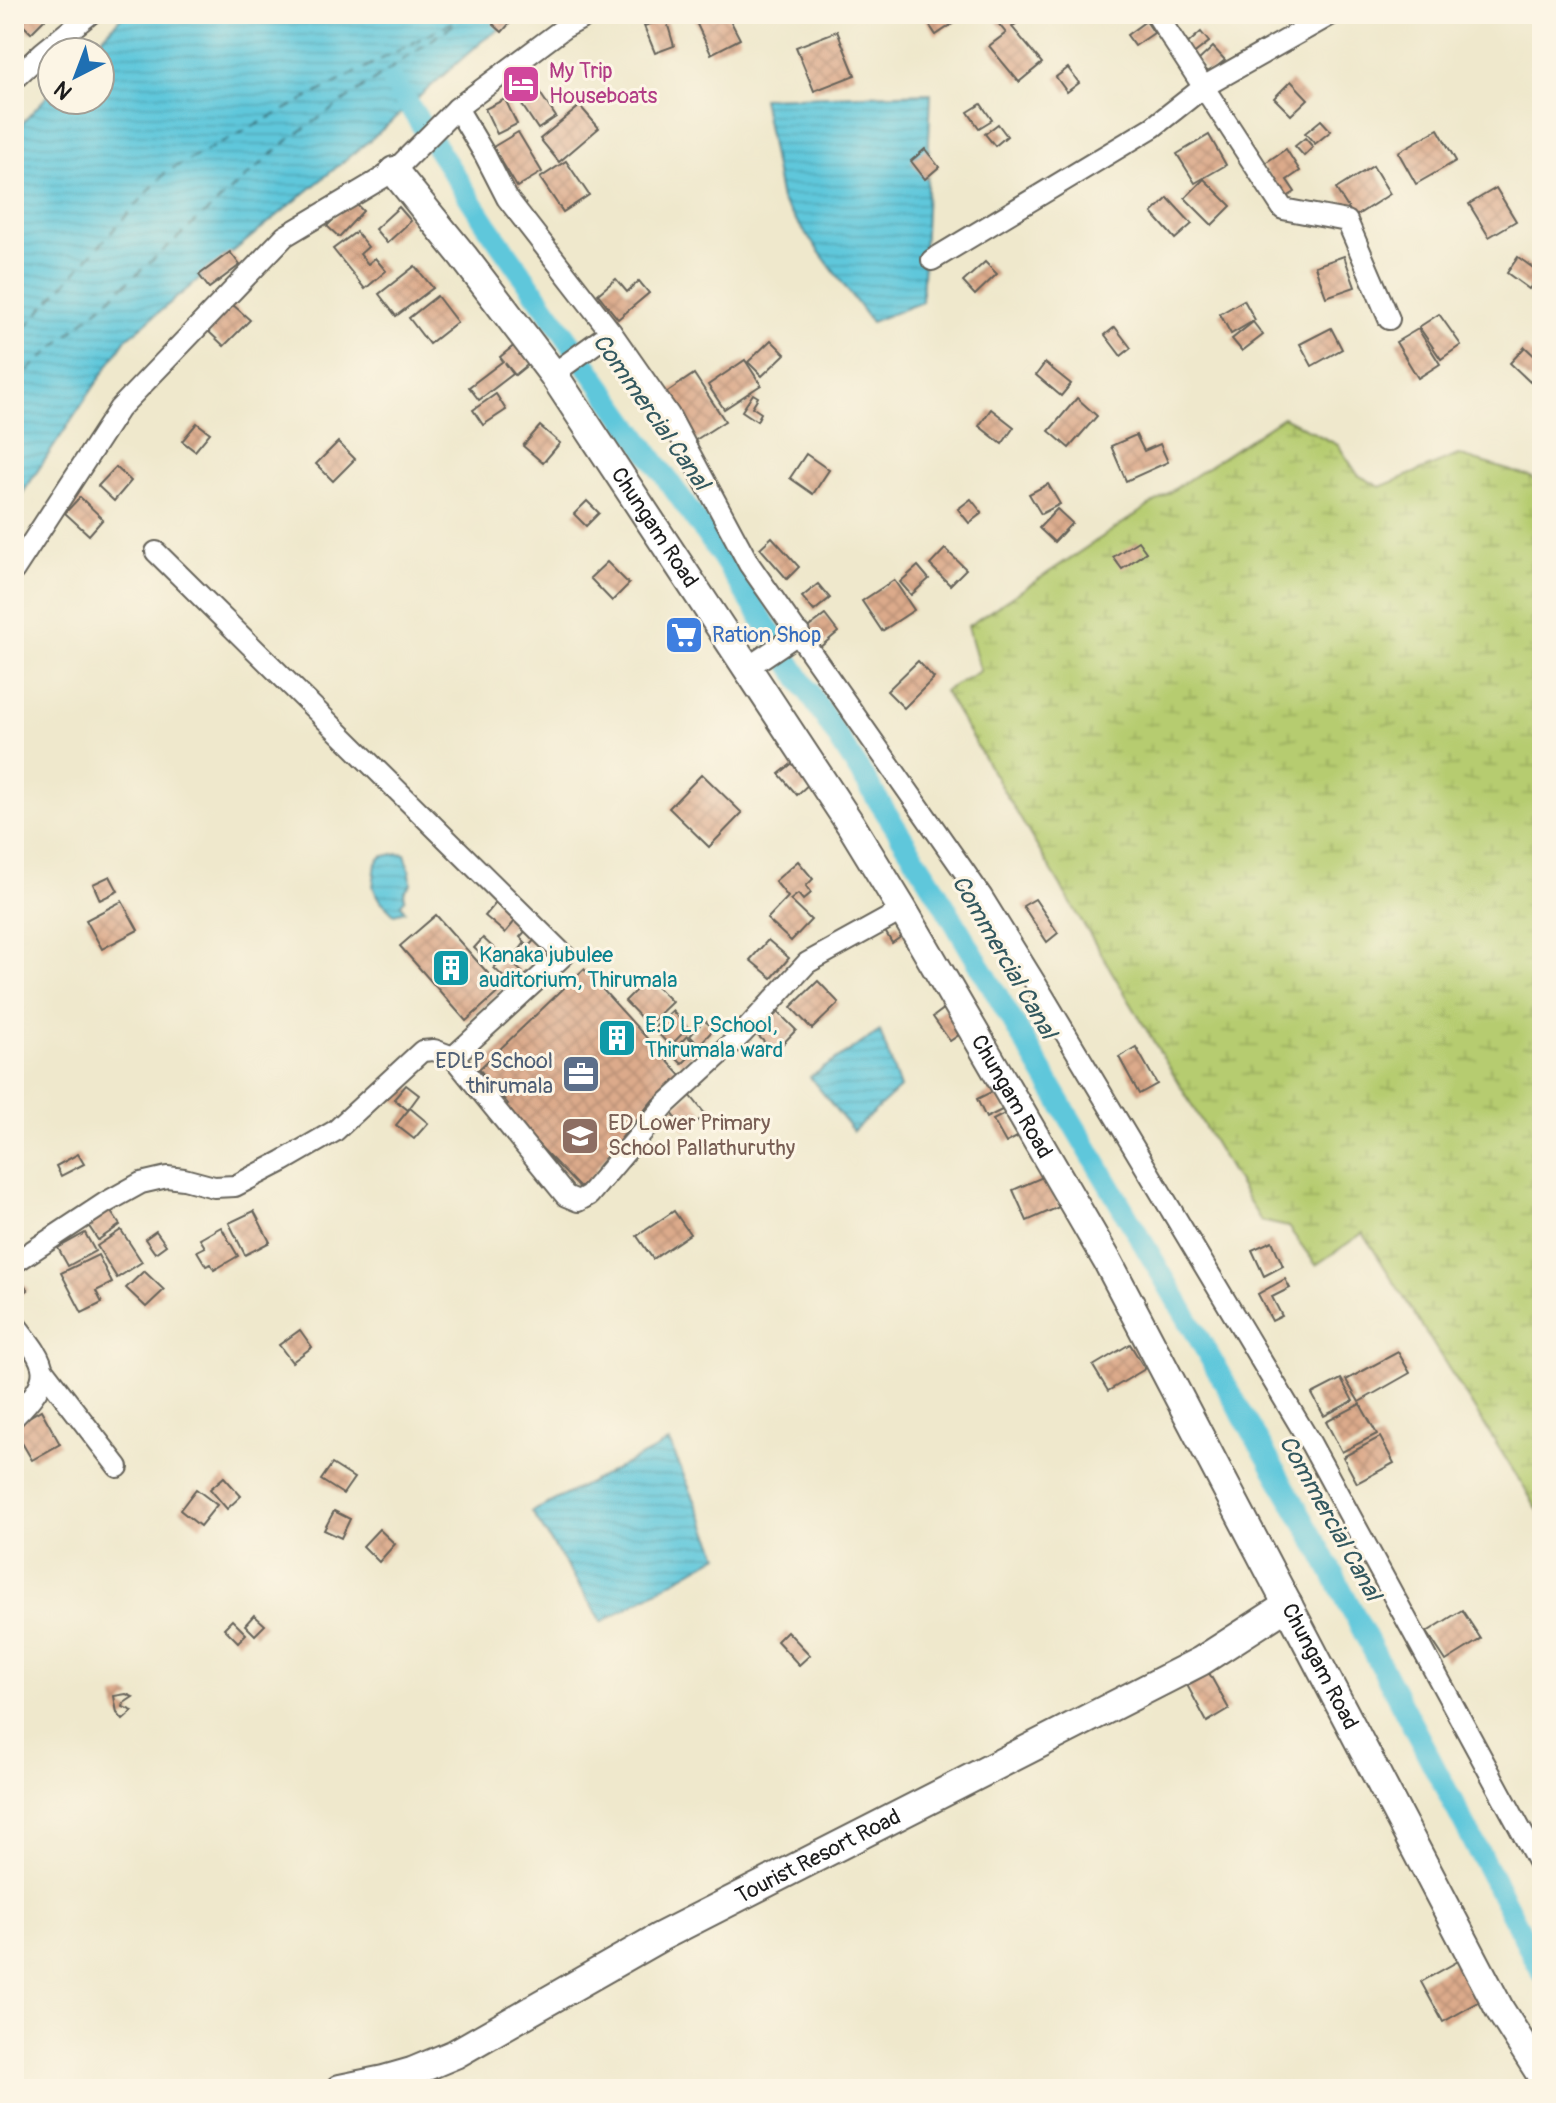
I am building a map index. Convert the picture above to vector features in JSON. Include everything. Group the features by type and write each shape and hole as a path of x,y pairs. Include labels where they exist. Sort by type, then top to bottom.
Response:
{"main road":[{"name":"Chungam Road","path":"400,165 463,256 553,374 851,825 903,910 1108,1262 1500,2010 1542,2076"},
{"name":"Tourist Resort Road","path":"340,2089 412,2072 455,2054 660,1937 1201,1661 1288,1605"}],"street":[{"path":"14,79 90,14"},
{"path":"14,570 119,409 285,236 400,165 454,110 564,28 590,14"},
{"path":"1156,14 1283,209 1347,221 1389,319"},
{"path":"932,260 1153,127 1205,86 1332,14"},
{"path":"454,110 485,155 507,198 611,332 669,415 749,564 982,897 1036,984 1311,1444 1542,1869"},
{"path":"553,374 611,332"},
{"path":"156,552 564,955 453,1057"},
{"path":"747,668 799,633"},
{"path":"14,1263 141,1183 167,1177 214,1187 235,1186 335,1131 422,1051 434,1050 453,1057 566,1196 578,1201 599,1186 617,1160 666,1104 742,1034 807,963 903,910"},
{"path":"14,1323 38,1354 44,1371 118,1467"},
{"path":"14,1417 32,1399 41,1385 44,1371"}],"green space":[{"path":"1283,417 1338,445 1358,475 1380,487 1458,455 1531,477 1542,486 1542,1516 1363,1233 1316,1265 1288,1227 1261,1221 944,691 980,671 968,626"}],"water":[{"path":"124,14 523,14 482,41 376,135 126,339 14,506 14,132 36,108 36,116 116,116 116,36 104,36"},
{"path":"931,93 922,302 871,322 781,200 762,98"},
{"path":"405,854 411,884 404,892 405,899 401,904 405,911 394,914 373,887 376,863 381,857"},
{"path":"880,1031 900,1088 853,1131 810,1077"},
{"path":"669,1442 719,1555 602,1622 532,1512"}],"building":[{"path":"26,14 42,14 46,18 31,33 19,21"},
{"path":"699,14 727,14 740,39 711,54 694,18"},
{"path":"922,14 967,14 936,35"},
{"path":"1007,14 1028,14 1012,27 1042,63 1019,82 989,46 1006,33 997,22"},
{"path":"500,15 510,23 502,32 493,24"},
{"path":"666,19 674,46 655,53 644,26"},
{"path":"1146,21 1154,33 1135,46 1127,35"},
{"path":"837,31 855,75 814,91 796,47"},
{"path":"1201,32 1209,42 1192,55 1185,46"},
{"path":"1213,47 1225,60 1209,73 1198,61"},
{"path":"1068,68 1079,83 1067,92 1056,77"},
{"path":"1291,81 1308,99 1291,115 1274,98"},
{"path":"534,84 556,117 538,129 516,96"},
{"path":"505,99 517,124 497,134 485,109"},
{"path":"981,104 992,120 979,128 968,112"},
{"path":"580,106 599,128 559,162 540,139"},
{"path":"1321,120 1331,131 1315,144 1305,133"},
{"path":"998,124 1007,136 995,146 985,134"},
{"path":"1438,129 1456,161 1416,184 1398,152"},
{"path":"518,132 542,172 517,187 493,147"},
{"path":"1209,135 1226,165 1195,183 1177,154"},
{"path":"1305,138 1313,147 1304,156 1295,146"},
{"path":"925,149 939,167 925,179 911,161"},
{"path":"1286,149 1300,171 1287,180 1295,192 1285,198 1262,165"},
{"path":"566,161 589,195 563,212 540,178"},
{"path":"1373,166 1390,194 1354,217 1336,189"},
{"path":"1204,179 1231,206 1212,225 1185,198"},
{"path":"1496,188 1516,221 1489,237 1469,204"},
{"path":"1168,198 1192,224 1175,239 1152,213"},
{"path":"352,200 363,211 339,237 327,226"},
{"path":"399,207 411,221 387,243 375,229"},
{"path":"356,232 368,247 360,254 368,264 375,258 386,271 365,289 333,249"},
{"path":"230,252 240,265 209,288 199,275"},
{"path":"1344,256 1355,287 1326,297 1315,266"},
{"path":"1518,257 1540,273 1529,289 1507,273"},
{"path":"985,262 997,274 975,295 963,282"},
{"path":"415,266 433,288 396,316 379,294"},
{"path":"616,279 627,292 639,281 649,293 618,319 598,294"},
{"path":"437,296 457,322 429,344 409,318"},
{"path":"1244,300 1255,320 1231,334 1220,314"},
{"path":"232,304 250,320 224,346 207,330"},
{"path":"1439,314 1461,345 1441,359 1419,327"},
{"path":"1253,322 1263,335 1242,351 1232,339"},
{"path":"1115,327 1131,348 1121,356 1105,335"},
{"path":"1331,328 1342,349 1312,366 1300,344"},
{"path":"1418,329 1440,364 1418,378 1396,342"},
{"path":"771,340 785,354 762,376 748,362"},
{"path":"516,344 531,362 515,375 505,363 513,374 479,400 469,387 503,361 500,357"},
{"path":"1525,347 1542,363 1542,369 1530,382 1510,363"},
{"path":"745,360 761,385 724,409 708,385"},
{"path":"1045,363 1071,384 1061,396 1036,375"},
{"path":"694,374 725,421 691,443 660,397"},
{"path":"496,394 506,410 483,425 473,410"},
{"path":"753,394 758,397 752,407 761,413 757,421 742,411"},
{"path":"1077,398 1097,416 1069,448 1049,431"},
{"path":"991,409 1014,427 1002,444 979,426"},
{"path":"197,423 210,433 195,451 182,441"},
{"path":"540,426 560,443 543,463 523,446"},
{"path":"1136,435 1144,451 1160,444 1168,462 1126,481 1111,446"},
{"path":"338,442 355,459 333,481 316,464"},
{"path":"806,454 829,470 813,494 790,478"},
{"path":"116,467 131,481 114,501 98,486"},
{"path":"1048,484 1060,504 1041,514 1029,494"},
{"path":"80,497 103,519 89,535 65,513"},
{"path":"971,499 982,513 969,523 958,509"},
{"path":"587,501 599,513 586,526 574,514"},
{"path":"1057,509 1072,523 1054,542 1039,528"},
{"path":"772,537 799,567 787,579 760,548"},
{"path":"1138,541 1146,552 1122,569 1113,557"},
{"path":"945,549 966,569 950,585 930,565"},
{"path":"607,562 629,584 612,601 590,578"},
{"path":"918,566 929,579 911,595 900,582"},
{"path":"894,580 914,610 882,631 862,601"},
{"path":"818,584 830,598 814,611 802,597"},
{"path":"825,615 838,632 819,648 805,630"},
{"path":"918,661 934,678 904,708 887,691"},
{"path":"794,762 811,782 797,795 779,774"},
{"path":"702,774 742,813 709,847 669,808"},
{"path":"798,861 813,879 806,886 811,893 803,900 798,894 790,900 811,920 791,941 767,919 788,897 775,881"},
{"path":"110,876 118,891 100,900 93,884"},
{"path":"500,898 520,915 505,933 485,916"},
{"path":"1035,899 1058,933 1047,942 1023,906"},
{"path":"122,901 138,930 102,949 86,920"},
{"name":"Kanaka jubulee auditorium, Thirumala","path":"436,915 502,989 466,1021 400,946"},
{"path":"897,923 905,934 892,943 885,931"},
{"path":"528,928 538,936 529,946 520,937"},
{"path":"483,938 499,953 490,963 474,948"},
{"path":"768,940 789,958 772,978 750,960"},
{"path":"524,944 535,954 527,962 517,953"},
{"path":"504,956 522,972 511,984 494,968"},
{"name":"ED Lower Primary School Pallathuruthy","path":"584,969 684,1079 652,1101 580,1188 504,1109 508,1104 479,1069"},
{"path":"648,978 672,1002 648,1025 625,1001"},
{"path":"818,981 839,1003 812,1029 791,1007"},
{"path":"945,1008 963,1032 950,1041 933,1017"},
{"path":"672,1011 688,1028 670,1046 653,1028"},
{"path":"778,1012 796,1030 775,1052 756,1034"},
{"path":"704,1020 714,1029 699,1045 690,1036"},
{"path":"687,1036 699,1047 682,1064 671,1053"},
{"path":"1136,1047 1157,1084 1139,1094 1119,1057"},
{"path":"406,1085 419,1095 408,1110 394,1099"},
{"path":"995,1090 1004,1109 986,1118 977,1099"},
{"path":"690,1095 706,1115 685,1131 670,1110"},
{"path":"410,1108 428,1123 414,1139 396,1125"},
{"path":"1006,1113 1019,1136 1006,1143 993,1120"},
{"path":"78,1154 84,1164 61,1176 56,1166"},
{"path":"1045,1176 1059,1207 1027,1221 1013,1190"},
{"path":"108,1208 120,1225 98,1240 86,1222"},
{"path":"254,1211 270,1242 245,1255 229,1223"},
{"path":"674,1211 690,1234 653,1259 637,1236"},
{"path":"221,1227 238,1256 214,1270 211,1264 206,1266 197,1251 205,1247 200,1239"},
{"path":"121,1230 142,1262 117,1278 97,1246"},
{"path":"156,1231 166,1245 155,1253 145,1239"},
{"path":"85,1233 95,1251 68,1266 58,1248"},
{"path":"1272,1241 1283,1266 1264,1276 1252,1250"},
{"path":"98,1255 112,1283 96,1291 102,1303 82,1313 61,1273"},
{"path":"144,1271 164,1290 146,1307 126,1288"},
{"path":"16,1273 28,1290 14,1300 14,1275"},
{"path":"1285,1279 1290,1288 1272,1297 1282,1316 1272,1321 1258,1294"},
{"path":"300,1330 312,1347 292,1362 279,1345"},
{"path":"1130,1344 1145,1369 1108,1391 1093,1366"},
{"path":"1398,1352 1410,1373 1359,1402 1346,1380"},
{"path":"1341,1379 1353,1401 1324,1416 1312,1394"},
{"path":"1360,1404 1377,1434 1342,1452 1326,1422"},
{"path":"41,1410 60,1444 32,1460 14,1426"},
{"path":"1380,1437 1394,1463 1357,1483 1343,1457"},
{"path":"332,1464 354,1478 343,1494 321,1480"},
{"path":"224,1477 241,1496 227,1509 210,1489"},
{"path":"196,1489 217,1505 200,1526 180,1510"},
{"path":"334,1511 350,1519 341,1538 324,1530"},
{"path":"379,1529 395,1544 379,1562 363,1546"},
{"path":"1462,1610 1481,1639 1446,1661 1427,1632"},
{"path":"254,1615 265,1625 255,1635 245,1625"},
{"path":"232,1620 246,1634 238,1642 224,1628"},
{"path":"787,1631 810,1655 799,1665 777,1641"},
{"path":"1209,1673 1229,1709 1207,1722 1187,1685"},
{"path":"126,1694 133,1697 123,1707 133,1711 123,1720 117,1713 114,1696"},
{"path":"1462,1959 1484,1999 1443,2022 1421,1982"}],"waterway":[{"name":"Commercial Canal","path":"393,81 487,225 723,558 933,886 1322,1553 1542,1972"}],"ferry route":[{"path":"14,383 288,140 469,14"},
{"path":"14,340 166,172 460,18"}],"place":[{"name":"My Trip Houseboats","path":"521,84"},
{"name":"Ration Shop","path":"684,635"},
{"name":"Kanaka jubulee auditorium, Thirumala","path":"451,968"},
{"name":"E.D LP School, Thirumala ward","path":"617,1038"},
{"name":"EDLP School thirumala","path":"581,1074"},
{"name":"ED Lower Primary School Pallathuruthy","path":"580,1136"}]}
